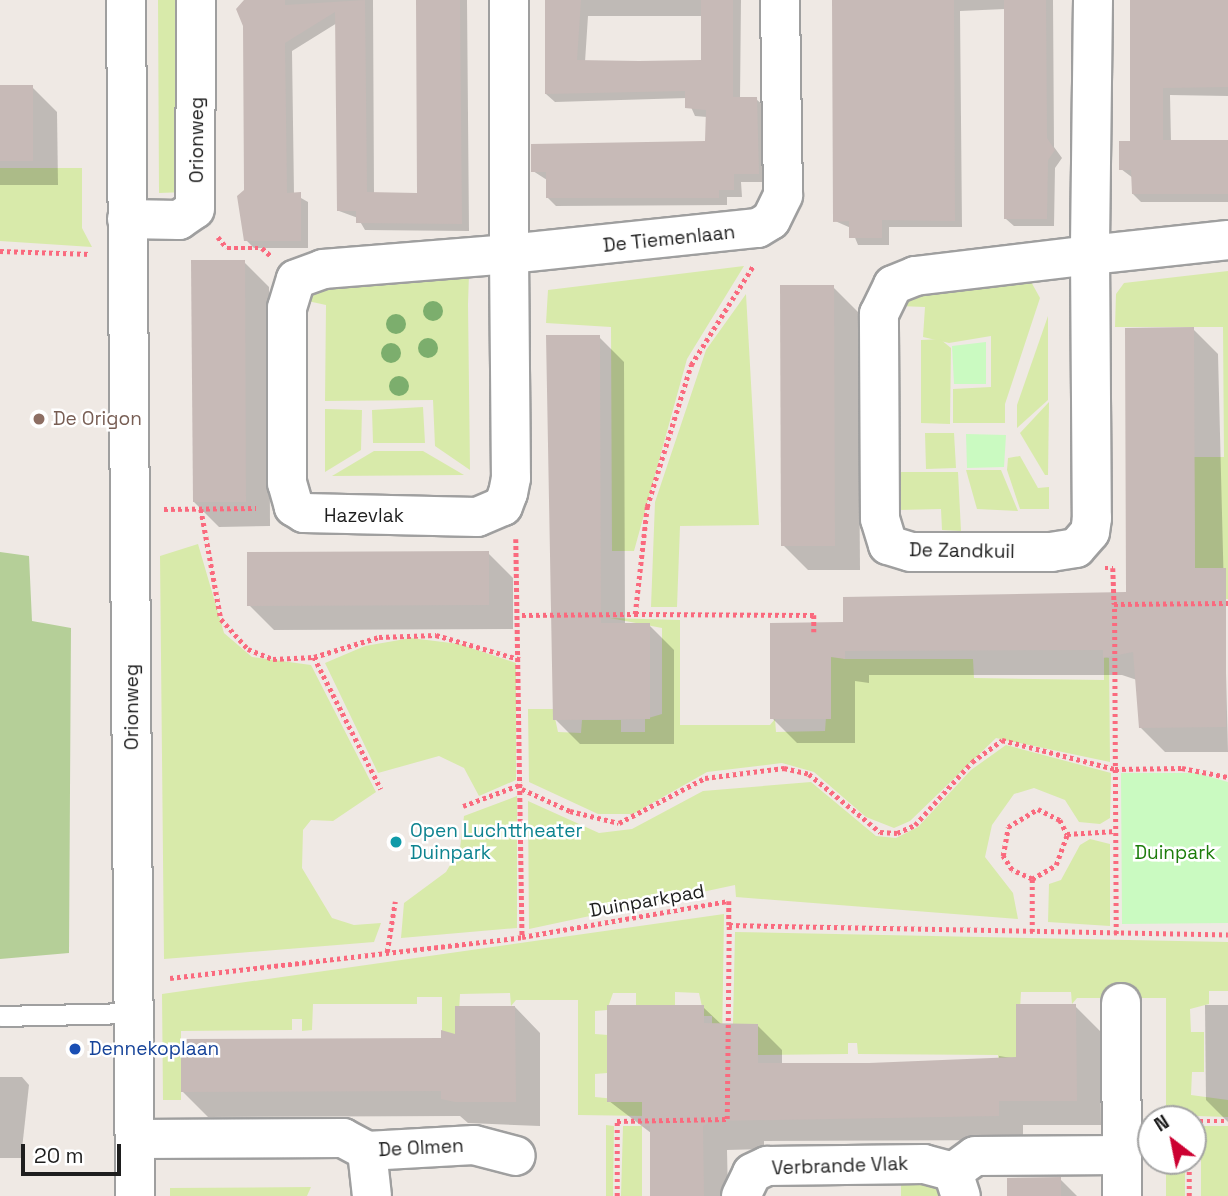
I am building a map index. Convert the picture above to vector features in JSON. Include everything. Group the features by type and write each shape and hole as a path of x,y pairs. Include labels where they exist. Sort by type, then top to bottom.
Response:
{"street":[{"name":"Orionweg","path":"126,0 135,1196"},
{"name":"Orionweg","path":"127,237 179,220 195,209 196,0"},
{"path":"503,506 511,478 509,0"},
{"path":"771,220 783,195 780,0"},
{"name":"De Zandkuil","path":"1090,255 915,275 888,293 880,314 880,519 888,545 911,552 1052,552 1085,541 1092,518 1090,255 1093,0"},
{"name":"De Tiemenlaan","path":"509,254 742,232 771,220"},
{"path":"1090,255 1228,240"},
{"path":"294,507 287,483 287,308 296,279 323,269 509,254"},
{"name":"Hazevlak","path":"294,507 319,517 477,517 503,506"},
{"path":"1121,1003 1122,1196"},
{"name":"De Olmen","path":"135,1139 343,1138 367,1151 474,1145 516,1156"},
{"name":"De Olmen","path":"367,1151 372,1196"},
{"name":"Verbrande Vlak","path":"741,1196 752,1173 766,1166 924,1164 957,1184 975,1156 1122,1155"}],"lane":[{"path":"0,1016 134,995"}],"path":[{"path":"195,209 227,248 262,248 296,279"},
{"path":"635,614 647,507 691,365 761,254 771,220"},
{"path":"0,251 127,237"},
{"path":"503,506 521,551 522,937"},
{"path":"131,510 294,507"},
{"path":"201,509 226,626 248,649 273,659 314,657 407,634 436,635 522,660"},
{"path":"1116,934 1114,604 1228,604"},
{"path":"522,615 814,615 814,632"},
{"path":"314,657 381,789"},
{"path":"463,807 522,786 570,811 620,823 705,778 784,768 809,774 880,832 897,833 915,825 972,762 1002,740 1115,769 1182,768 1228,777"},
{"path":"1038,809 1060,820 1067,834 1056,865 1032,879 1012,870 1003,856 1008,827 1038,809"},
{"path":"1067,834 1115,831"},
{"path":"1032,879 1032,932"},
{"name":"Duinparkpad","path":"134,995 387,952 522,937 729,901 729,925"},
{"path":"387,952 395,902"},
{"path":"617,1196 617,1121 727,1119 729,925 1228,935"},
{"path":"1207,1121 1228,1121"},
{"path":"1189,1175 1189,1196"}],"green space":[{"path":"158,0 176,0 177,173 186,192 159,193"},
{"path":"0,168 82,168 82,228 92,247 0,241"},
{"path":"744,266 687,359 634,551 612,551 611,327 546,323 548,290"},
{"path":"1228,271 1228,599 1126,599 1126,588 1226,587 1226,568 1195,568 1194,457 1224,457 1223,327 1115,327 1116,294 1124,283"},
{"path":"469,274 470,470 435,446 433,400 325,401 326,305 303,300 322,285"},
{"path":"1029,278 1040,298 1005,404 1005,423 953,423 953,389 991,387 991,336 949,343 923,337 925,307 899,306 912,292"},
{"path":"746,294 759,525 680,526 677,607 651,607 655,502 706,350"},
{"path":"1048,316 1048,400 1017,428 1017,405"},
{"path":"940,339 951,348 950,424 921,423 921,340"},
{"path":"986,342 986,384 954,384 952,346"},
{"path":"1049,402 1048,475 1045,475 1020,433"},
{"path":"423,407 425,443 373,443 372,410"},
{"path":"325,409 362,410 361,450 325,472"},
{"path":"925,433 954,433 956,468 926,469"},
{"path":"966,434 1006,435 1004,467 967,468"},
{"path":"374,451 423,451 464,475 332,476"},
{"path":"1020,456 1038,488 1049,487 1049,509 1020,509 1007,470 1008,458"},
{"path":"966,470 1001,470 1018,511 977,509"},
{"path":"897,472 958,472 961,531 942,530 941,509 898,510"},
{"path":"198,544 224,633 252,657 311,665 376,792 333,821 311,820 303,830 302,868 332,918 354,925 381,923 374,942 164,959 160,556"},
{"path":"0,552 29,556 32,621 71,628 69,953 0,959"},
{"path":"610,618 680,620 680,725 770,725 775,719 776,732 825,731 831,645 844,659 973,659 974,678 1104,680 1104,657 1109,658 1110,762 996,738 910,821 894,828 866,817 814,772 782,763 707,772 633,814 598,814 529,782 528,709 553,709 558,732 581,733 582,720 621,720 621,732 645,732 645,719 662,714 662,628"},
{"path":"411,638 459,644 516,663 516,780 479,796 464,768 439,756 378,773 325,663 365,646"},
{"path":"1006,745 1111,773 1110,818 1100,824 1079,822 1065,800 1034,788 1014,794 992,825 985,857 1013,893 1018,919 736,897 735,885 529,929 528,801 599,833 632,829 703,791 811,782 876,836 896,838 918,827 971,770"},
{"name":"Duinpark","path":"1121,773 1196,773 1228,782 1228,923 1122,924"},
{"path":"517,796 517,928 401,938 404,903 446,872 460,848 464,816"},
{"path":"1090,839 1110,844 1110,926 1048,922 1049,884 1061,880 1080,845"},
{"path":"724,914 721,1116 712,1115 712,1016 704,1016 699,993 675,992 675,1006 636,1005 636,993 613,993 607,1010 595,1011 595,1034 608,1035 607,1073 595,1074 595,1097 646,1102 646,1116 578,1115 578,1000 516,1000 511,1006 510,993 460,994 455,1080 442,1080 442,997 417,997 417,1004 313,1004 312,1030 302,1031 302,1019 292,1019 292,1030 181,1031 181,1100 163,1100 162,994"},
{"path":"735,932 1228,942 1228,991 1209,991 1209,1004 1190,1009 1191,1032 1204,1032 1204,1072 1192,1072 1191,1095 1228,1100 1228,1117 1207,1116 1207,1105 1166,1105 1166,998 1077,998 1072,1004 1071,992 1021,992 1016,1079 999,1080 998,1055 858,1054 857,1043 848,1043 848,1054 757,1055 758,1024 738,1024 731,1117"},
{"path":"606,1125 614,1126 613,1196 606,1196"},
{"path":"623,1126 642,1126 642,1196 621,1196"},
{"path":"1207,1126 1228,1126 1228,1196 1201,1196 1201,1175 1207,1175"},
{"path":"1166,1175 1185,1175 1185,1196 1166,1196"},
{"path":"901,1177 935,1183 945,1196 901,1196"},
{"path":"311,1187 307,1196 170,1196 170,1188"}],"building":[{"path":"244,0 285,0 285,5 365,0 367,192 417,193 416,0 460,0 462,224 356,223 356,211 337,211 335,12 285,43 287,193 301,192 301,241 244,241 237,196 244,190 243,26 236,9"},
{"path":"545,0 581,0 577,60 639,61 701,60 701,0 733,0 733,97 757,97 759,174 734,174 734,190 719,190 719,198 546,198 546,172 531,172 531,144 705,141 706,110 685,108 685,91 545,94"},
{"path":"832,0 954,0 955,221 882,220 882,238 849,238 849,221 833,222"},
{"path":"1004,0 1046,0 1047,138 1055,150 1048,160 1047,219 1004,219"},
{"path":"1130,0 1228,0 1228,87 1163,88 1163,140 1228,140 1228,194 1132,194 1131,170 1119,170 1119,141 1130,141"},
{"path":"0,85 33,85 33,161 0,161"},
{"path":"191,260 245,260 246,502 193,502"},
{"path":"780,285 834,285 835,546 781,546"},
{"path":"1194,327 1195,568 1226,568 1226,727 1139,728 1133,652 1103,658 1103,650 845,651 845,659 831,657 831,719 770,719 770,623 843,622 843,597 1126,592 1125,328"},
{"path":"546,335 600,335 601,623 650,623 650,719 553,720"},
{"path":"489,551 489,605 247,606 247,552"},
{"path":"1016,1004 1076,1004 1077,1101 999,1101 999,1116 712,1121 703,1126 704,1196 650,1196 650,1126 642,1126 642,1102 607,1102 607,1005 704,1005 704,1023 758,1024 758,1063 869,1063 1016,1057"},
{"path":"455,1006 515,1006 516,1102 455,1102 441,1099 441,1091 181,1092 181,1039 441,1038 441,1030 455,1034"},
{"path":"1061,1177 1061,1196 1007,1196 1007,1178"}],"place":[{"name":"De Origon","path":"39,419"},
{"name":"Open Luchttheater Duinpark","path":"396,842"},
{"name":"Dennekoplaan","path":"75,1049"}]}
